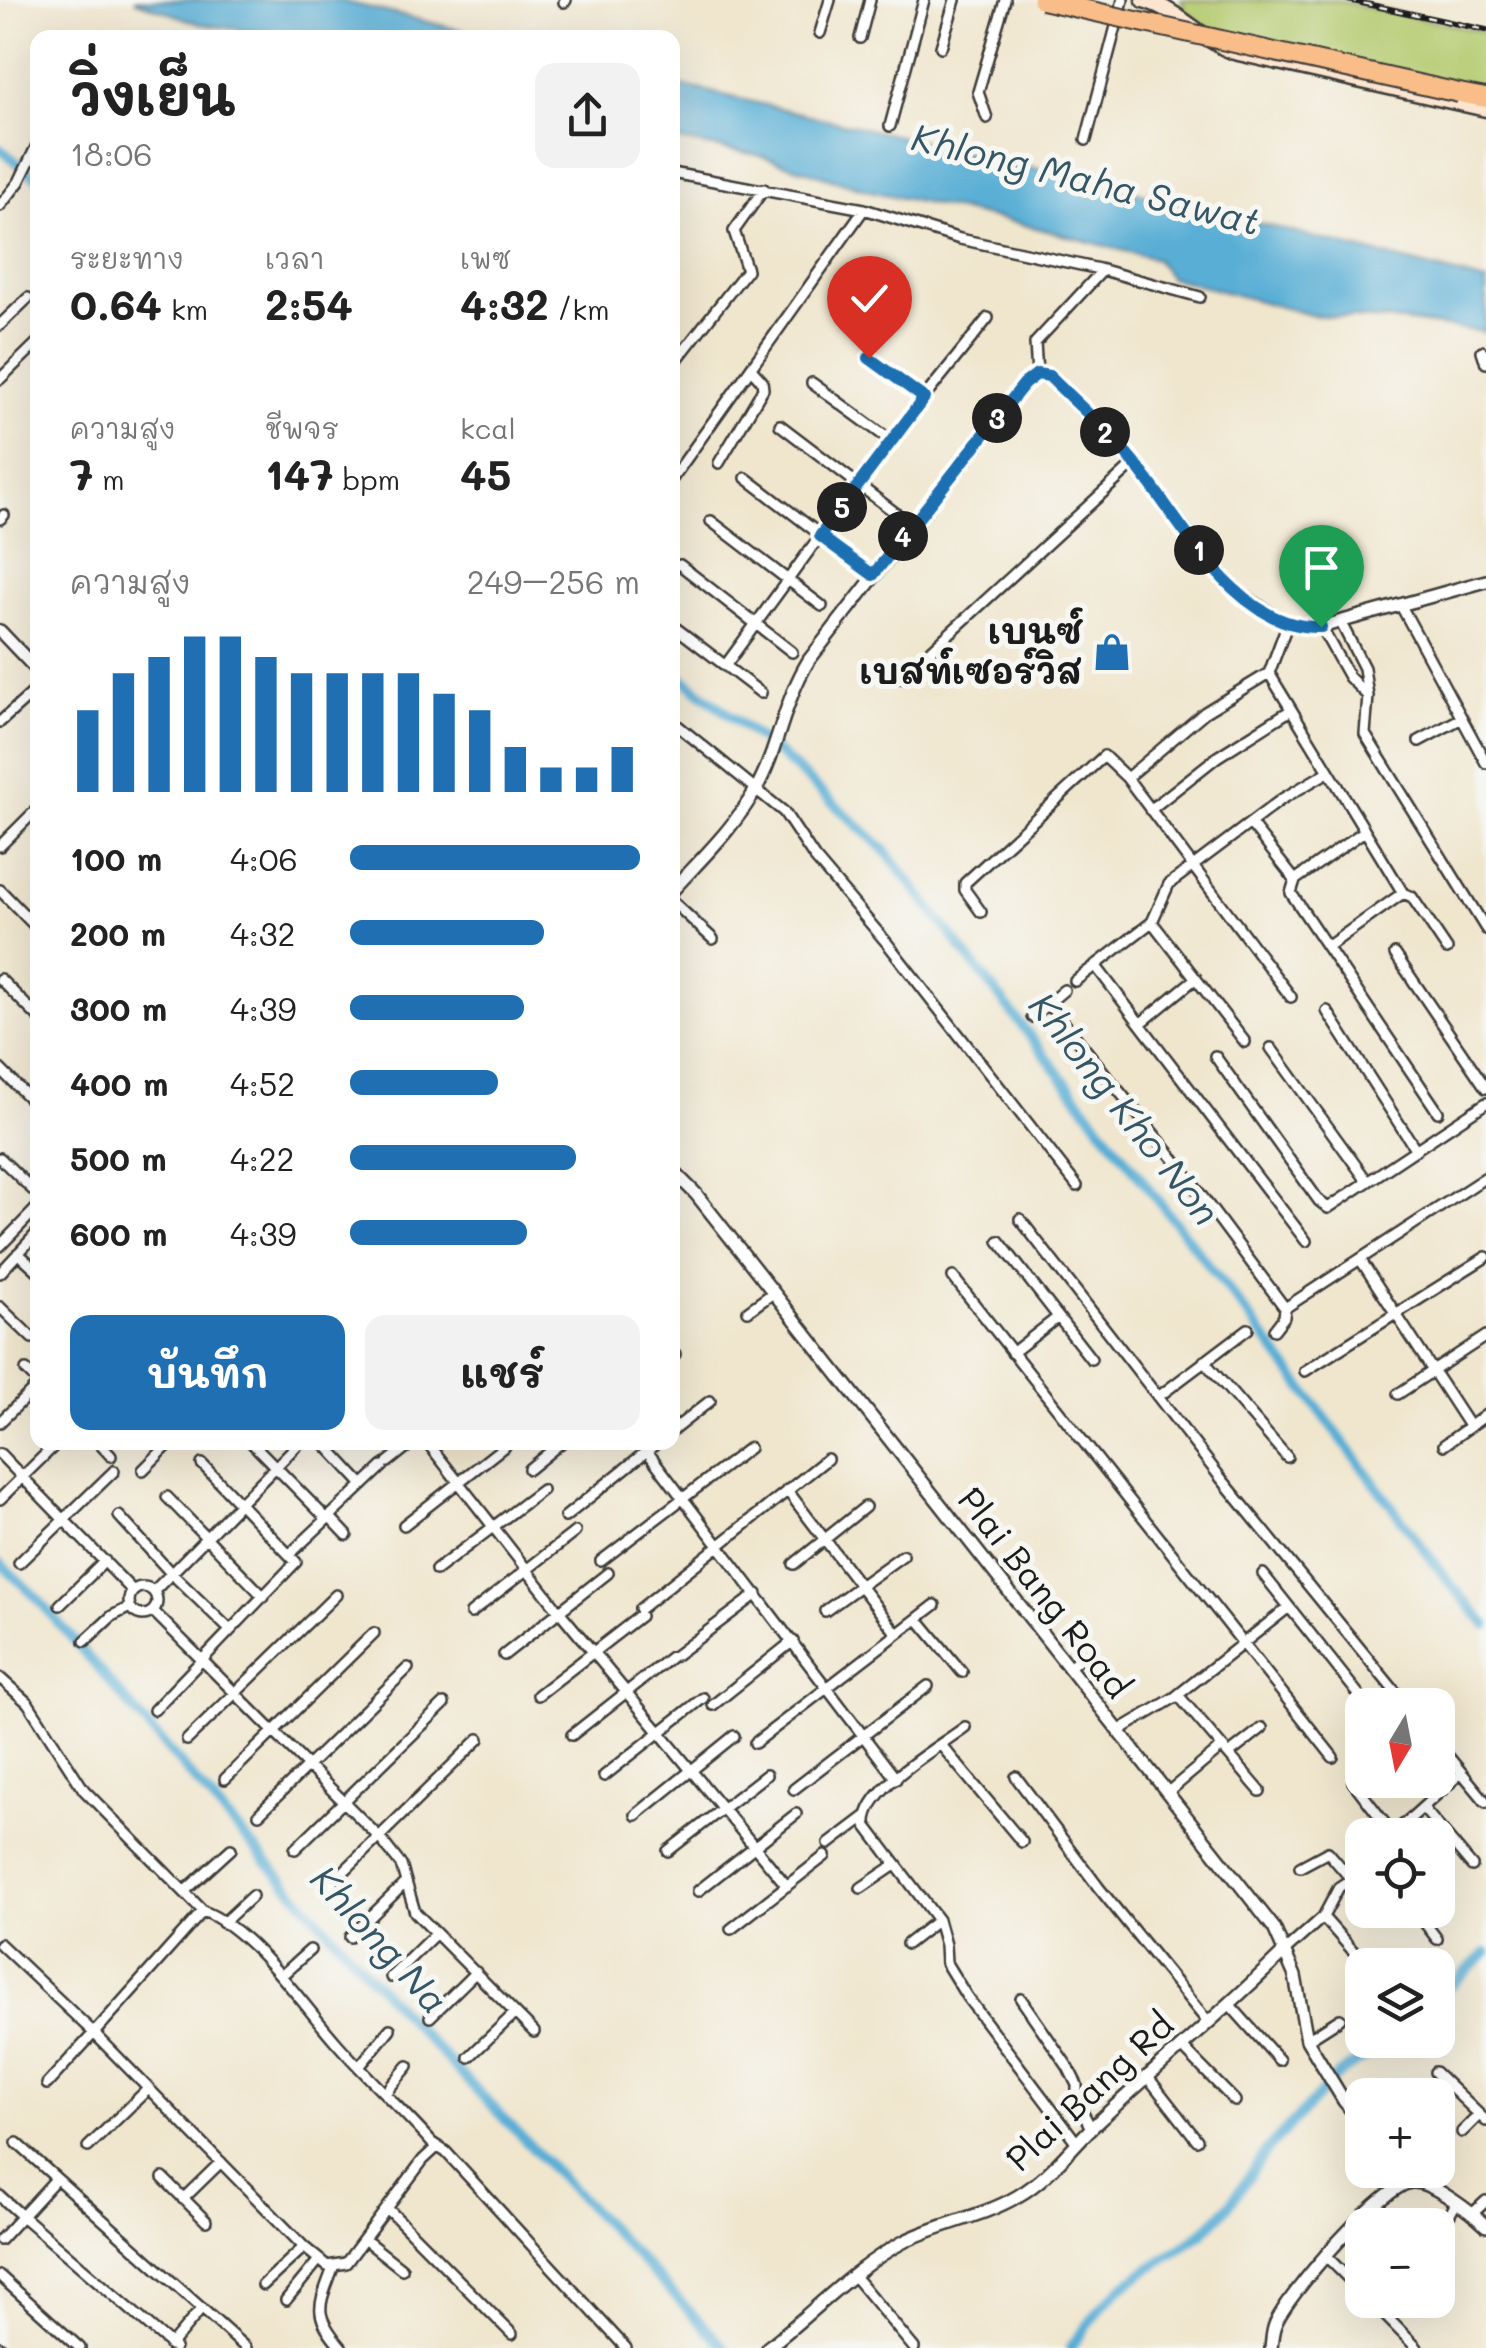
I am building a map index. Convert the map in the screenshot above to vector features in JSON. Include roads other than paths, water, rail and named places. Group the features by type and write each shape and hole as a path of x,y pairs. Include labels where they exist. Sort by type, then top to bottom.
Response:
{"highway":[{"path":"1042,0 1486,98"}],"main road":[{"path":"1144,0 1167,8 1210,41 1234,52 1486,108"}],"street":[{"path":"820,33 830,0"},
{"path":"860,38 870,0"},
{"path":"890,126 924,0"},
{"path":"941,47 955,0"},
{"path":"987,118 978,92 1005,0"},
{"path":"1086,140 1123,0"},
{"path":"0,206 24,174 30,156"},
{"path":"680,174 864,209 960,239 1200,296"},
{"path":"680,356 747,270 734,230 764,189"},
{"path":"680,468 864,209"},
{"path":"1037,374 1036,343 1100,272"},
{"path":"0,325 28,298"},
{"path":"725,666 890,440 988,318"},
{"path":"0,379 30,350"},
{"path":"1482,351 1486,363"},
{"path":"869,358 924,398"},
{"path":"718,463 762,390 762,381 751,369"},
{"path":"680,882 756,790 799,676 873,575 1024,384 1037,374 1049,376 1135,463 1216,570 1242,595 1287,625 1321,627 1486,580"},
{"path":"812,383 890,440"},
{"path":"780,425 897,514"},
{"path":"900,678 1135,463"},
{"path":"746,478 873,575"},
{"path":"711,521 822,606"},
{"path":"680,565 792,652"},
{"path":"1400,604 1486,763"},
{"path":"1340,621 1364,668 1368,696 1366,734 1486,929"},
{"path":"1126,778 1206,712 1269,673 1287,625"},
{"path":"1321,627 1349,677 1368,696"},
{"path":"0,631 30,663"},
{"path":"680,632 761,693"},
{"path":"1269,673 1364,832 1404,894 1412,896 1447,949"},
{"path":"0,722 30,695"},
{"path":"1150,810 1217,757 1291,710"},
{"path":"1419,741 1460,718"},
{"path":"680,728 784,812 821,866 887,943 1078,1186"},
{"path":"981,912 965,890 965,882 1097,759 1107,757 1291,997"},
{"path":"1075,981 1152,922 1169,884 1282,798 1328,772"},
{"path":"0,846 30,816"},
{"path":"1250,823 1296,880"},
{"path":"1364,832 1296,880 1291,893 1438,1112"},
{"path":"0,890 30,922"},
{"path":"1327,946 1404,894"},
{"path":"680,908 713,939"},
{"path":"1152,922 1245,1042"},
{"path":"1395,954 1486,1088"},
{"path":"1095,966 1306,1241"},
{"path":"0,978 30,1009"},
{"path":"1140,1024 1196,978"},
{"path":"1032,1017 1064,990"},
{"path":"1048,1003 1174,1159 1285,1308 1284,1317 1274,1330"},
{"path":"1327,1011 1416,1150"},
{"path":"1272,1048 1367,1181"},
{"path":"1215,1056 1324,1206 1333,1207 1486,1104"},
{"path":"0,1069 30,1100"},
{"path":"0,1158 30,1187"},
{"path":"1285,1308 1486,1177"},
{"name":"Plai Bang Road","path":"680,1178 1274,1928 1294,1976 1307,2040 1345,2102"},
{"path":"0,1246 30,1215"},
{"path":"1020,1220 1392,1688"},
{"path":"0,1273 30,1240"},
{"path":"999,1241 1091,1359"},
{"path":"18,1252 30,1263"},
{"path":"1305,1371 1486,1257"},
{"path":"1360,1259 1469,1426"},
{"path":"953,1278 1333,1757"},
{"path":"748,1312 774,1293"},
{"path":"0,1307 30,1336"},
{"path":"1012,1352 1058,1317"},
{"path":"1158,1397 1248,1330"},
{"path":"1398,1394 1486,1336"},
{"path":"1204,1362 1287,1457"},
{"path":"26,1370 30,1374"},
{"path":"0,1422 30,1391"},
{"path":"680,1425 710,1402"},
{"path":"1444,1445 1486,1415"},
{"path":"601,1560 749,1448"},
{"path":"0,1500 50,1450"},
{"path":"105,1450 111,1456"},
{"path":"144,1470 163,1450"},
{"path":"259,1450 347,1535"},
{"path":"154,1591 292,1450"},
{"path":"330,1450 363,1485"},
{"path":"290,1554 403,1450"},
{"path":"434,1450 526,1570 786,1886"},
{"path":"404,1526 499,1450"},
{"path":"529,1469 552,1450"},
{"path":"565,1516 647,1452 896,1778"},
{"path":"0,1454 133,1591"},
{"path":"538,1695 828,1459"},
{"path":"154,1710 295,1564 290,1554 202,1464"},
{"path":"19,1563 114,1471"},
{"path":"436,1570 542,1490"},
{"path":"787,1490 897,1634"},
{"path":"167,1497 264,1597"},
{"path":"794,1564 865,1507"},
{"path":"119,1516 230,1630"},
{"path":"470,1613 575,1532"},
{"path":"826,1611 903,1555"},
{"path":"60,1605 105,1561"},
{"path":"504,1655 608,1573"},
{"path":"1264,1574 1354,1688"},
{"path":"130,1607 143,1616 154,1612 158,1602 154,1591 144,1587 133,1591"},
{"path":"130,1607 133,1591"},
{"path":"572,1736 756,1594"},
{"path":"187,1740 336,1595"},
{"path":"755,1743 935,1605"},
{"path":"1118,1731 1178,1695 1290,1606"},
{"path":"84,1641 112,1616 130,1607"},
{"path":"154,1612 396,1856 415,1912 534,2032"},
{"path":"918,1618 962,1672"},
{"path":"225,1779 374,1633"},
{"path":"713,1705 793,1641"},
{"path":"1068,1668 1081,1657"},
{"path":"259,1814 408,1668"},
{"path":"0,1678 28,1702 84,1790 202,1910 223,1922 281,1976 360,2066 446,2152 626,2348"},
{"path":"794,1789 928,1686"},
{"path":"1178,1695 1260,1791"},
{"path":"604,1776 703,1698"},
{"path":"295,1850 444,1704"},
{"path":"829,1844 866,1816 873,1802 896,1778 965,1727"},
{"path":"1167,1793 1262,1728"},
{"path":"636,1814 734,1736"},
{"path":"330,1885 479,1739"},
{"path":"941,1745 1022,1842"},
{"path":"1455,1765 1486,1802"},
{"path":"1455,1778 1461,1773"},
{"path":"668,1851 766,1775"},
{"path":"1016,1777 1099,1888 1207,2021"},
{"path":"1365,1798 1381,1818"},
{"path":"1411,1818 1433,1798"},
{"path":"1422,1808 1472,1866"},
{"path":"698,1891 796,1814"},
{"path":"866,1816 866,1825 938,1920 946,1963 966,1997 1077,2143"},
{"path":"185,1891 231,1849"},
{"path":"1300,1867 1328,1852 1345,1872"},
{"path":"731,1930 825,1856"},
{"path":"861,1888 896,1865"},
{"path":"1285,1950 1323,1917 1345,1883"},
{"path":"350,1937 405,1884"},
{"path":"223,1922 252,1896"},
{"path":"47,2084 202,1910"},
{"path":"1323,1917 1350,1948"},
{"path":"907,1944 938,1920"},
{"path":"1429,1928 1437,1939"},
{"path":"390,1978 436,1933"},
{"path":"0,1944 94,2033 318,2262 327,2266 346,2263 423,2160 438,2147"},
{"path":"281,1976 310,1950"},
{"name":"Plai Bang Rd","path":"768,2348 854,2276 905,2241 1019,2196 1058,2165 1091,2128 1183,2048 1207,2021 1230,2005 1285,1950"},
{"path":"430,2017 476,1972"},
{"path":"1022,1999 1078,2085 1077,2102 1091,2128"},
{"path":"1230,2005 1279,2060"},
{"path":"470,2057 515,2012"},
{"path":"1307,2040 1340,2019"},
{"path":"360,2066 390,2028"},
{"path":"1183,2048 1235,2102"},
{"path":"386,2092 408,2066"},
{"path":"1435,2072 1483,2118 1462,2132"},
{"path":"1147,2076 1198,2140"},
{"path":"88,2148 148,2088"},
{"path":"17,2143 246,2348"},
{"path":"184,2199 220,2162"},
{"path":"163,2178 206,2221"},
{"path":"0,2240 56,2179"},
{"path":"1271,2348 1275,2323 1298,2288 1380,2198 1400,2188"},
{"path":"1431,2188 1486,2226"},
{"path":"0,2196 172,2347 202,2308"},
{"path":"1472,2214 1486,2201"},
{"path":"1453,2208 1456,2203"},
{"path":"387,2208 512,2334"},
{"path":"364,2239 402,2269"},
{"path":"263,2286 304,2247"},
{"path":"1326,2256 1345,2275"},
{"path":"286,2300 318,2262"},
{"path":"334,2266 321,2295 319,2317 342,2348"},
{"path":"0,2276 80,2348"},
{"path":"854,2276 914,2348"},
{"path":"1388,2318 1417,2348"}],"water":[{"path":"134,0 338,0 460,30 243,30 200,24"},
{"path":"680,85 1161,198 1486,282 1486,332 1311,315 1169,277 1156,259 870,191 758,155 680,141"}],"waterway":[{"name":"Khlong Kho Non","path":"0,149 30,173"},
{"name":"Khlong Kho Non","path":"680,676 779,754 884,849 1257,1327 1448,1581 1486,1625"},
{"name":"Khlong Na","path":"0,1563 37,1598 411,2022 725,2348"},
{"path":"1455,1982 1486,1953"},
{"path":"1070,2348 1123,2286 1201,2234 1227,2208 1267,2150 1339,2074 1363,2058"}],"railway":[{"path":"1348,0 1486,30"}],"place":[{"name":"เบนซ์ เบสท์เซอร์วิส","path":"1112,652"}],"water label":[{"name":"Khlong Maha Sawat","path":"1086,180"}]}
